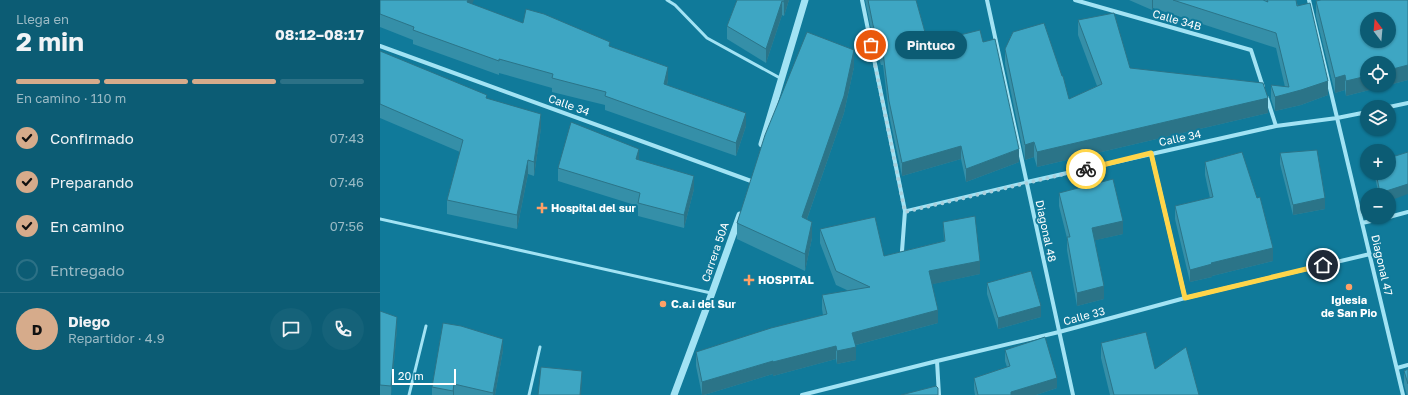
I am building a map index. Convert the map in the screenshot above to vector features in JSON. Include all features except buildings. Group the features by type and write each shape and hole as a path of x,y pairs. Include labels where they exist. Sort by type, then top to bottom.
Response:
{"street":[{"path":"760,152 805,0"},
{"path":"862,0 905,212 902,251"},
{"name":"Diagonal 48","path":"987,0 1073,395"},
{"name":"Calle 34B","path":"1075,0 1251,50 1276,126"},
{"name":"Diagonal 47","path":"1309,0 1360,215"},
{"path":"1311,9 1319,7"},
{"name":"Calle 34","path":"380,46 752,178"},
{"path":"1396,106 1408,103"},
{"name":"Calle 34","path":"1027,182 1276,126 1360,113"},
{"path":"1151,153 1185,298"},
{"path":"749,189 752,178"},
{"name":"Carrera 50A","path":"674,395 741,211"},
{"path":"1396,215 1408,212"},
{"name":"Diagonal 47","path":"1362,224 1403,395"},
{"name":"Calle 33","path":"802,395 814,394 937,361 1059,332 1185,298 1370,254"},
{"path":"937,361 939,395"},
{"path":"1397,368 1408,365"}],"lane":[{"path":"667,0 675,5 707,38 782,79"},
{"name":"Calle 34","path":"905,212 1027,182"},
{"path":"380,220 712,293"},
{"path":"410,395 426,326"},
{"path":"529,395 540,347"}],"way so far":[{"path":"871,45 905,212 1086,169"}],"place":[{"name":"Pintuco","path":"871,45"},
{"name":"Hospital del sur","path":"542,208"},
{"name":"HOSPITAL","path":"749,280"},
{"name":"Iglesia de San Pio","path":"1349,287"},
{"name":"C.a.i del Sur","path":"663,304"}],"route":[{"path":"1086,169 1151,153 1185,298 1323,265"}]}
